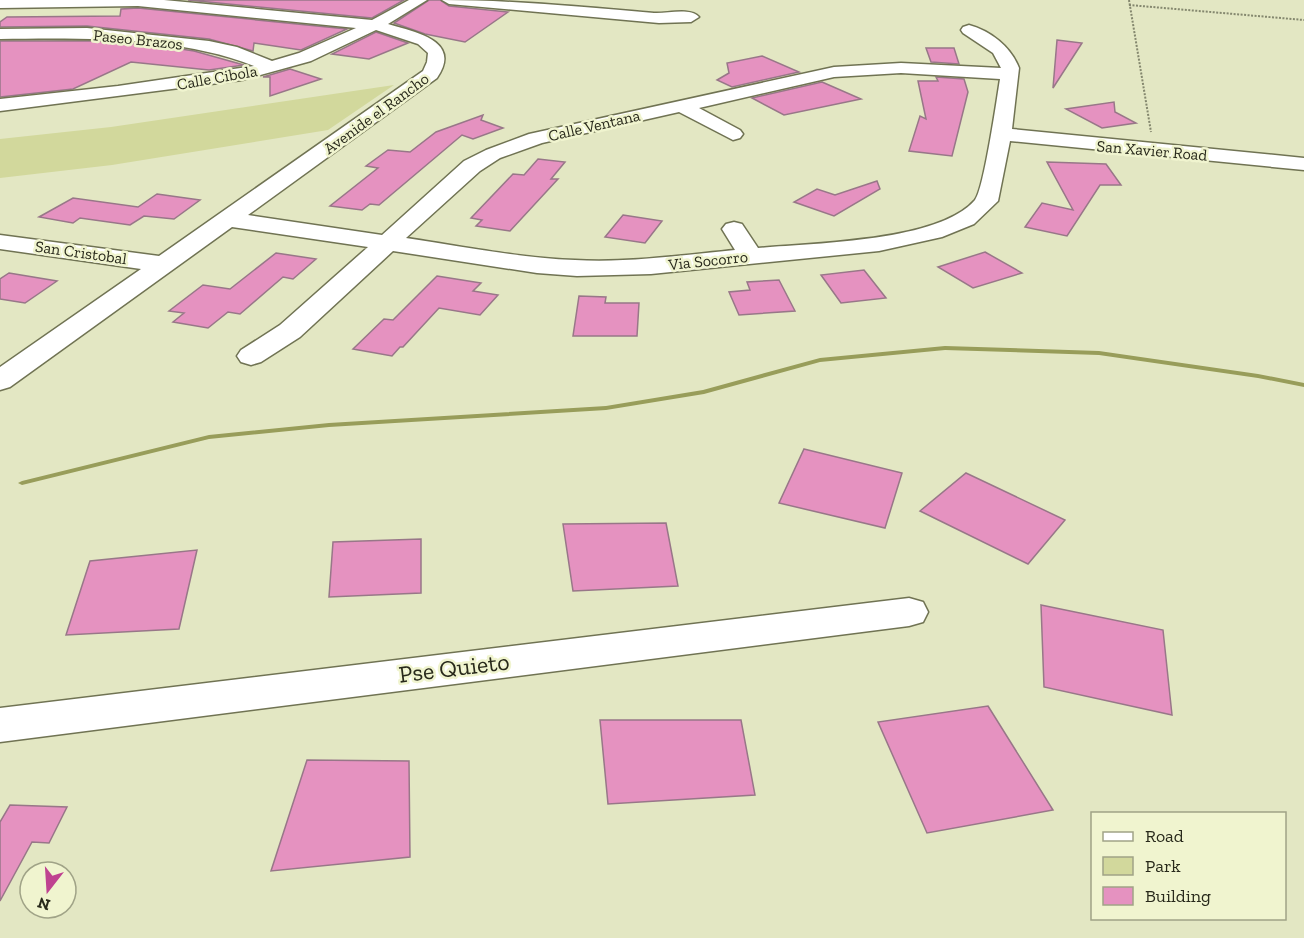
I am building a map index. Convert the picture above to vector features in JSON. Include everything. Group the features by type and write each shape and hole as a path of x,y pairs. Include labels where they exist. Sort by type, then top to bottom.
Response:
{"street":[{"path":"226,11 249,0"},
{"name":"Calle Cibola","path":"0,105 194,82 272,67 304,57 375,26 420,0"},
{"path":"449,0 659,18 691,17"},
{"path":"46,33 85,1"},
{"name":"Avenide el Rancho","path":"0,4 138,2 375,26 424,41 436,52 436,62 431,74 0,381"},
{"path":"536,22 553,9"},
{"name":"Via Socorro","path":"228,219 537,265 577,268 639,267 751,256 879,243 934,232 966,219 987,201 1001,134 1009,61 1000,49 969,30"},
{"name":"Paseo Brazos","path":"0,34 87,33 209,46 231,51 272,67"},
{"name":"Calle Ventana","path":"251,356 290,331 455,179 493,154 536,138 807,77 856,70 937,69 1009,74"},
{"path":"680,105 733,134"},
{"name":"San Xavier Road","path":"1001,134 1304,164"},
{"path":"734,229 751,256"},
{"name":"San Cristobal","path":"0,242 163,264"},
{"name":"Pse Quieto","path":"0,725 909,612"}],"path":[{"path":"1129,0 1155,151"},
{"path":"1129,5 1304,20"}],"green space":[{"path":"394,85 328,130 112,165 0,178 0,139 111,127"}],"building":[{"path":"188,0 404,0 372,18"},
{"path":"429,0 440,0 449,6 508,12 465,42 425,34 394,23"},
{"path":"138,8 347,29 301,50 254,43 253,51 209,39 87,26 0,27 0,22 7,17 120,16 121,9"},
{"path":"376,32 408,43 369,59 332,54"},
{"path":"1057,40 1082,43 1053,88"},
{"path":"0,41 96,41 161,46 194,51 244,65 209,70 131,62 73,89 0,97"},
{"path":"926,48 954,48 959,64 931,62"},
{"path":"762,56 799,72 732,87 717,80 729,73 727,63"},
{"path":"290,69 321,79 270,96 270,77 263,77"},
{"path":"936,77 964,79 968,92 952,156 909,151 920,116 926,119 918,81 938,81"},
{"path":"822,82 861,99 784,115 752,98"},
{"path":"1114,102 1115,112 1136,123 1102,128 1066,109"},
{"path":"483,115 481,120 503,128 473,139 462,135 379,205 370,204 362,210 330,206 378,168 366,166 388,150 410,152 436,132"},
{"path":"538,159 565,162 551,179 558,179 510,231 476,226 482,220 471,218 513,174 524,175"},
{"path":"1047,162 1106,164 1121,185 1100,185 1067,236 1025,227 1042,203 1073,210"},
{"path":"877,181 880,189 834,216 794,202 817,189 835,195"},
{"path":"157,194 200,200 174,219 144,216 130,225 80,218 73,223 39,217 73,198 138,207"},
{"path":"623,215 662,221 645,243 605,237"},
{"path":"985,252 1022,273 973,288 938,267"},
{"path":"276,253 316,259 293,279 283,277 240,314 228,312 208,328 173,322 184,313 169,311 203,285 230,289"},
{"path":"864,270 886,298 841,303 821,275"},
{"path":"9,273 57,281 25,303 0,299 0,279"},
{"path":"437,276 481,283 473,291 498,295 480,315 439,308 392,356 353,349 384,319 393,320"},
{"path":"779,280 795,311 739,315 729,292 750,290 747,282"},
{"path":"579,296 606,297 605,303 639,303 637,336 573,336"},
{"path":"804,449 902,473 885,528 779,503"},
{"path":"966,473 1065,520 1028,564 920,511"},
{"path":"666,523 678,586 573,591 563,524"},
{"path":"421,539 421,593 329,597 333,542"},
{"path":"197,550 179,629 66,635 90,561"},
{"path":"1041,605 1163,630 1172,715 1044,687"},
{"path":"988,706 1053,810 927,833 878,722"},
{"path":"600,720 741,720 755,795 608,804"},
{"path":"307,760 409,761 410,857 271,871"},
{"path":"10,805 67,807 49,843 32,842 22,860 18,860 18,868 0,901 0,822"}],"waterway":[{"path":"22,483 209,437 329,425 606,408 704,392 820,360 945,348 1099,353 1304,385"}]}
